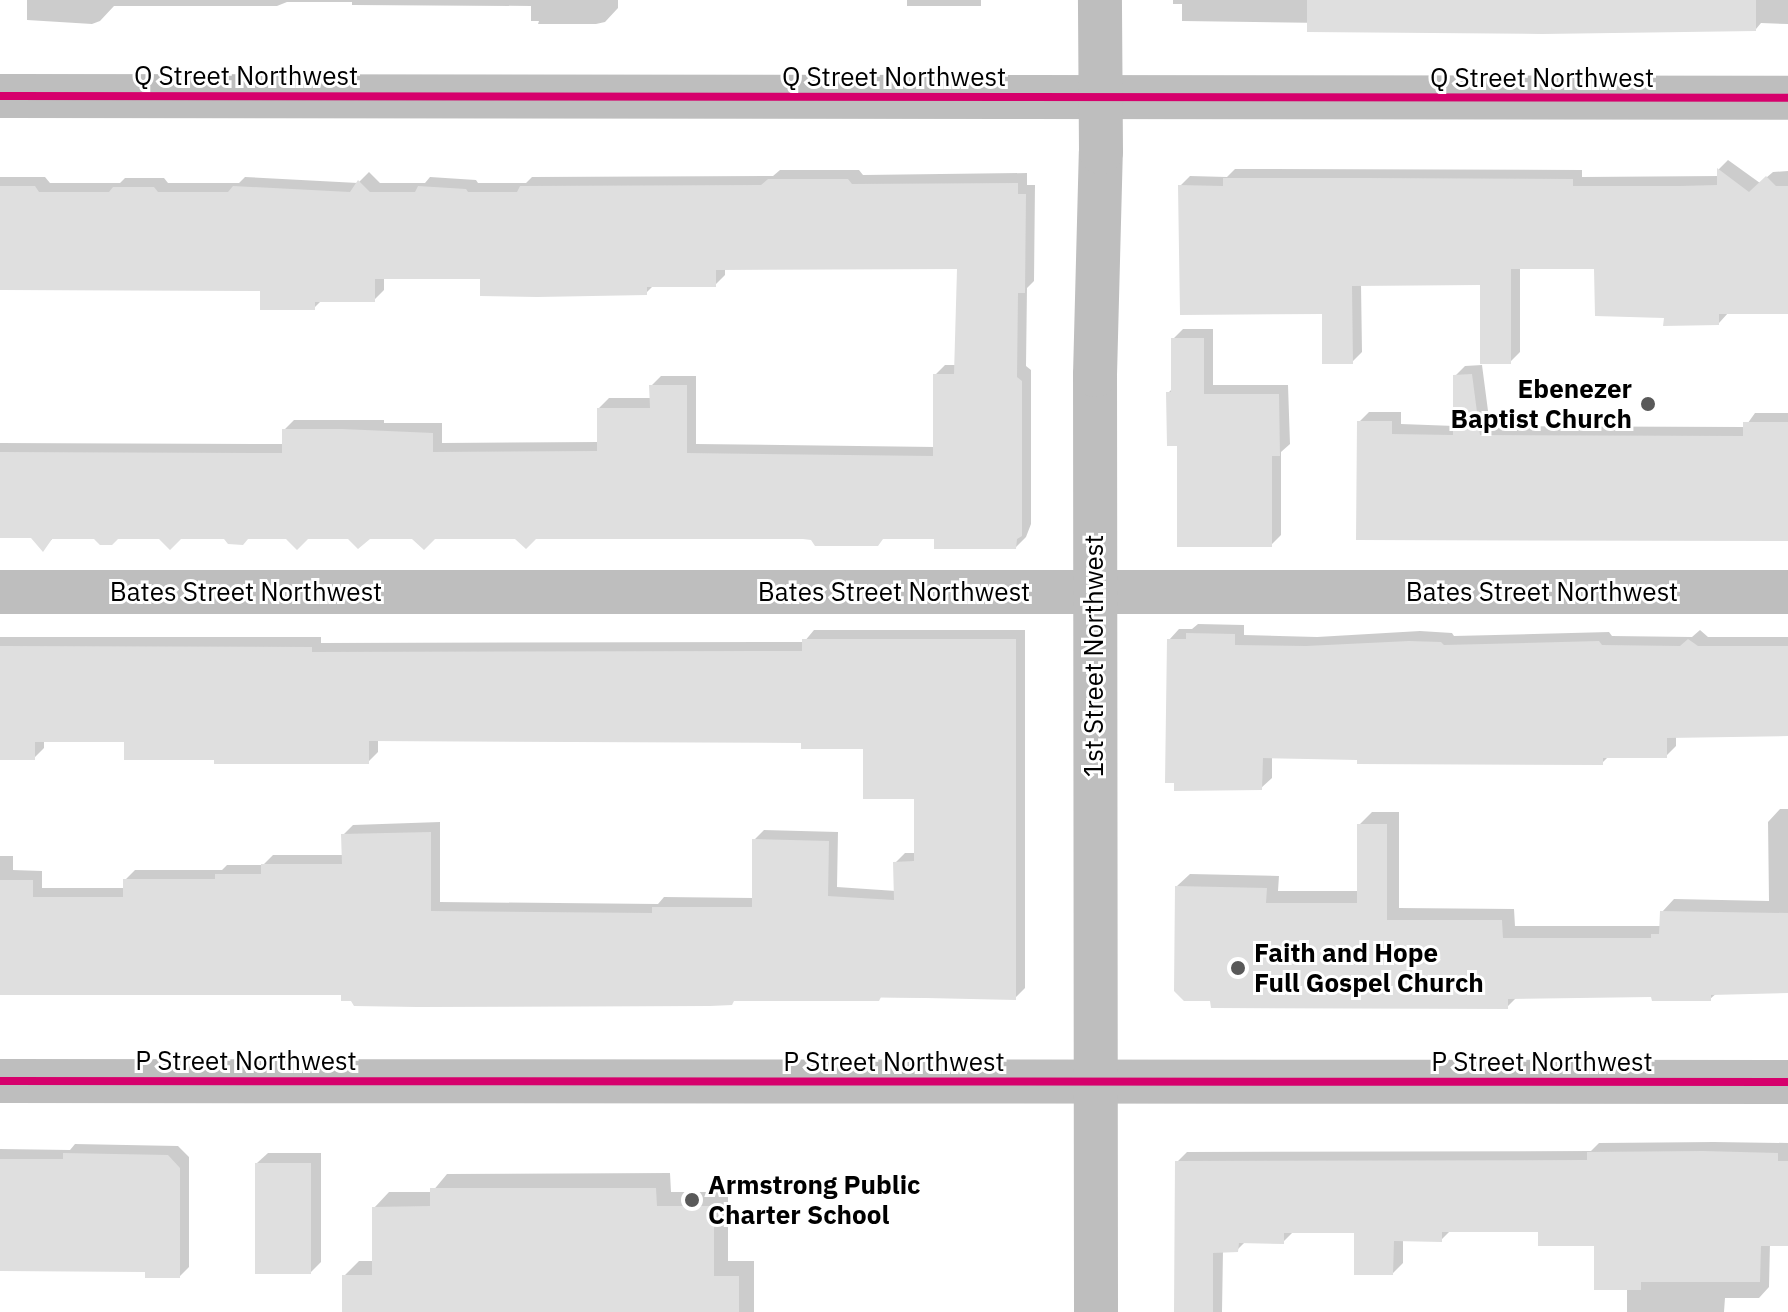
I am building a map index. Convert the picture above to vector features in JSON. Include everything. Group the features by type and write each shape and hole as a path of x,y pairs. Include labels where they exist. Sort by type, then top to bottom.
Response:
{"street":[{"name":"1st Street Northwest","path":"1096,1312 1095,593 1100,0"},
{"name":"Q Street Northwest","path":"0,96 1788,98"},
{"name":"Bates Street Northwest","path":"0,592 1788,592"},
{"name":"P Street Northwest","path":"0,1081 1788,1082"}],"building":[{"path":"1307,0 1756,0 1756,31 1542,34 1307,32"},
{"path":"1717,168 1749,192 1766,176 1776,186 1788,186 1788,314 1719,314 1719,325 1663,326 1664,318 1595,316 1594,269 1511,269 1511,364 1480,364 1480,285 1352,286 1353,364 1322,364 1322,314 1180,315 1178,185 1223,186 1223,178 1364,178 1573,179 1573,186 1717,185"},
{"path":"768,179 848,179 852,184 1018,183 1018,194 1026,194 1025,293 1018,293 1017,377 1022,381 1022,536 1017,539 1016,549 934,549 934,539 883,539 878,546 815,546 811,540 803,539 536,539 526,549 515,539 435,539 424,550 412,539 370,539 358,549 348,539 308,539 297,550 286,539 248,539 243,545 228,544 224,539 181,539 170,550 159,539 118,539 112,545 100,545 94,539 52,539 43,552 31,538 0,538 0,452 282,453 282,429 433,433 433,452 597,451 597,408 650,408 649,385 687,385 687,453 933,456 933,374 954,374 957,269 716,270 716,287 647,287 647,295 537,297 480,296 480,279 375,279 375,302 315,302 315,310 260,310 260,291 0,290 0,186 35,186 39,192 109,192 113,187 154,187 158,192 228,192 233,186 350,192 358,180 370,192 415,192 418,186 466,189 468,192 517,192 520,186 761,185"},
{"path":"1171,338 1204,338 1204,394 1279,394 1280,456 1272,456 1272,547 1177,547 1177,446 1167,446 1166,392 1171,392"},
{"path":"1472,374 1480,435 1743,436 1743,422 1788,422 1788,541 1356,540 1357,421 1392,421 1392,434 1453,435 1453,375"},
{"path":"1186,633 1235,634 1235,645 1599,641 1602,645 1680,646 1688,639 1698,646 1788,646 1788,736 1667,738 1667,758 1603,758 1603,765 1357,764 1357,760 1263,758 1262,790 1174,791 1174,783 1165,783 1167,639 1186,639"},
{"path":"802,639 1016,639 1016,1000 881,997 879,1001 734,1001 732,1005 710,1006 417,1007 354,1006 351,1001 341,1001 341,995 0,995 0,880 33,880 33,897 123,897 123,879 215,879 215,874 261,874 261,864 342,864 341,834 431,832 431,911 652,913 652,907 752,907 752,839 829,841 828,896 894,900 893,862 914,861 914,799 863,799 863,749 801,749 801,743 369,741 369,764 214,764 214,760 124,760 124,742 35,742 35,760 0,760 0,646 312,647 312,652 802,651"},
{"path":"1357,824 1387,824 1387,920 1502,920 1503,938 1651,938 1651,934 1659,934 1660,911 1788,913 1788,993 1711,995 1711,1001 1652,1001 1651,997 1508,999 1508,1009 1211,1008 1210,1001 1184,1001 1174,991 1175,886 1267,888 1266,903 1357,903"},
{"path":"1587,1152 1778,1153 1778,1161 1788,1161 1788,1246 1761,1246 1760,1282 1641,1282 1641,1290 1594,1290 1594,1246 1538,1246 1538,1232 1442,1232 1442,1242 1394,1241 1393,1275 1354,1275 1354,1233 1284,1233 1284,1244 1239,1243 1238,1252 1213,1253 1213,1312 1174,1312 1175,1161 1587,1160"},
{"path":"63,1153 168,1155 180,1168 180,1278 145,1278 145,1272 0,1271 0,1159 63,1159"},
{"path":"255,1163 311,1163 311,1274 255,1274"},
{"path":"430,1188 656,1188 657,1206 714,1206 714,1276 739,1276 739,1312 342,1312 342,1275 372,1275 372,1207 430,1206"}],"cycle path":[{"path":"0,96 1788,98"},
{"path":"0,1081 1788,1082"}],"place":[{"name":"Ebenezer Baptist Church","path":"1648,404"},
{"name":"Faith and Hope Full Gospel Church","path":"1238,968"},
{"name":"Armstrong Public Charter School","path":"692,1200"}]}
